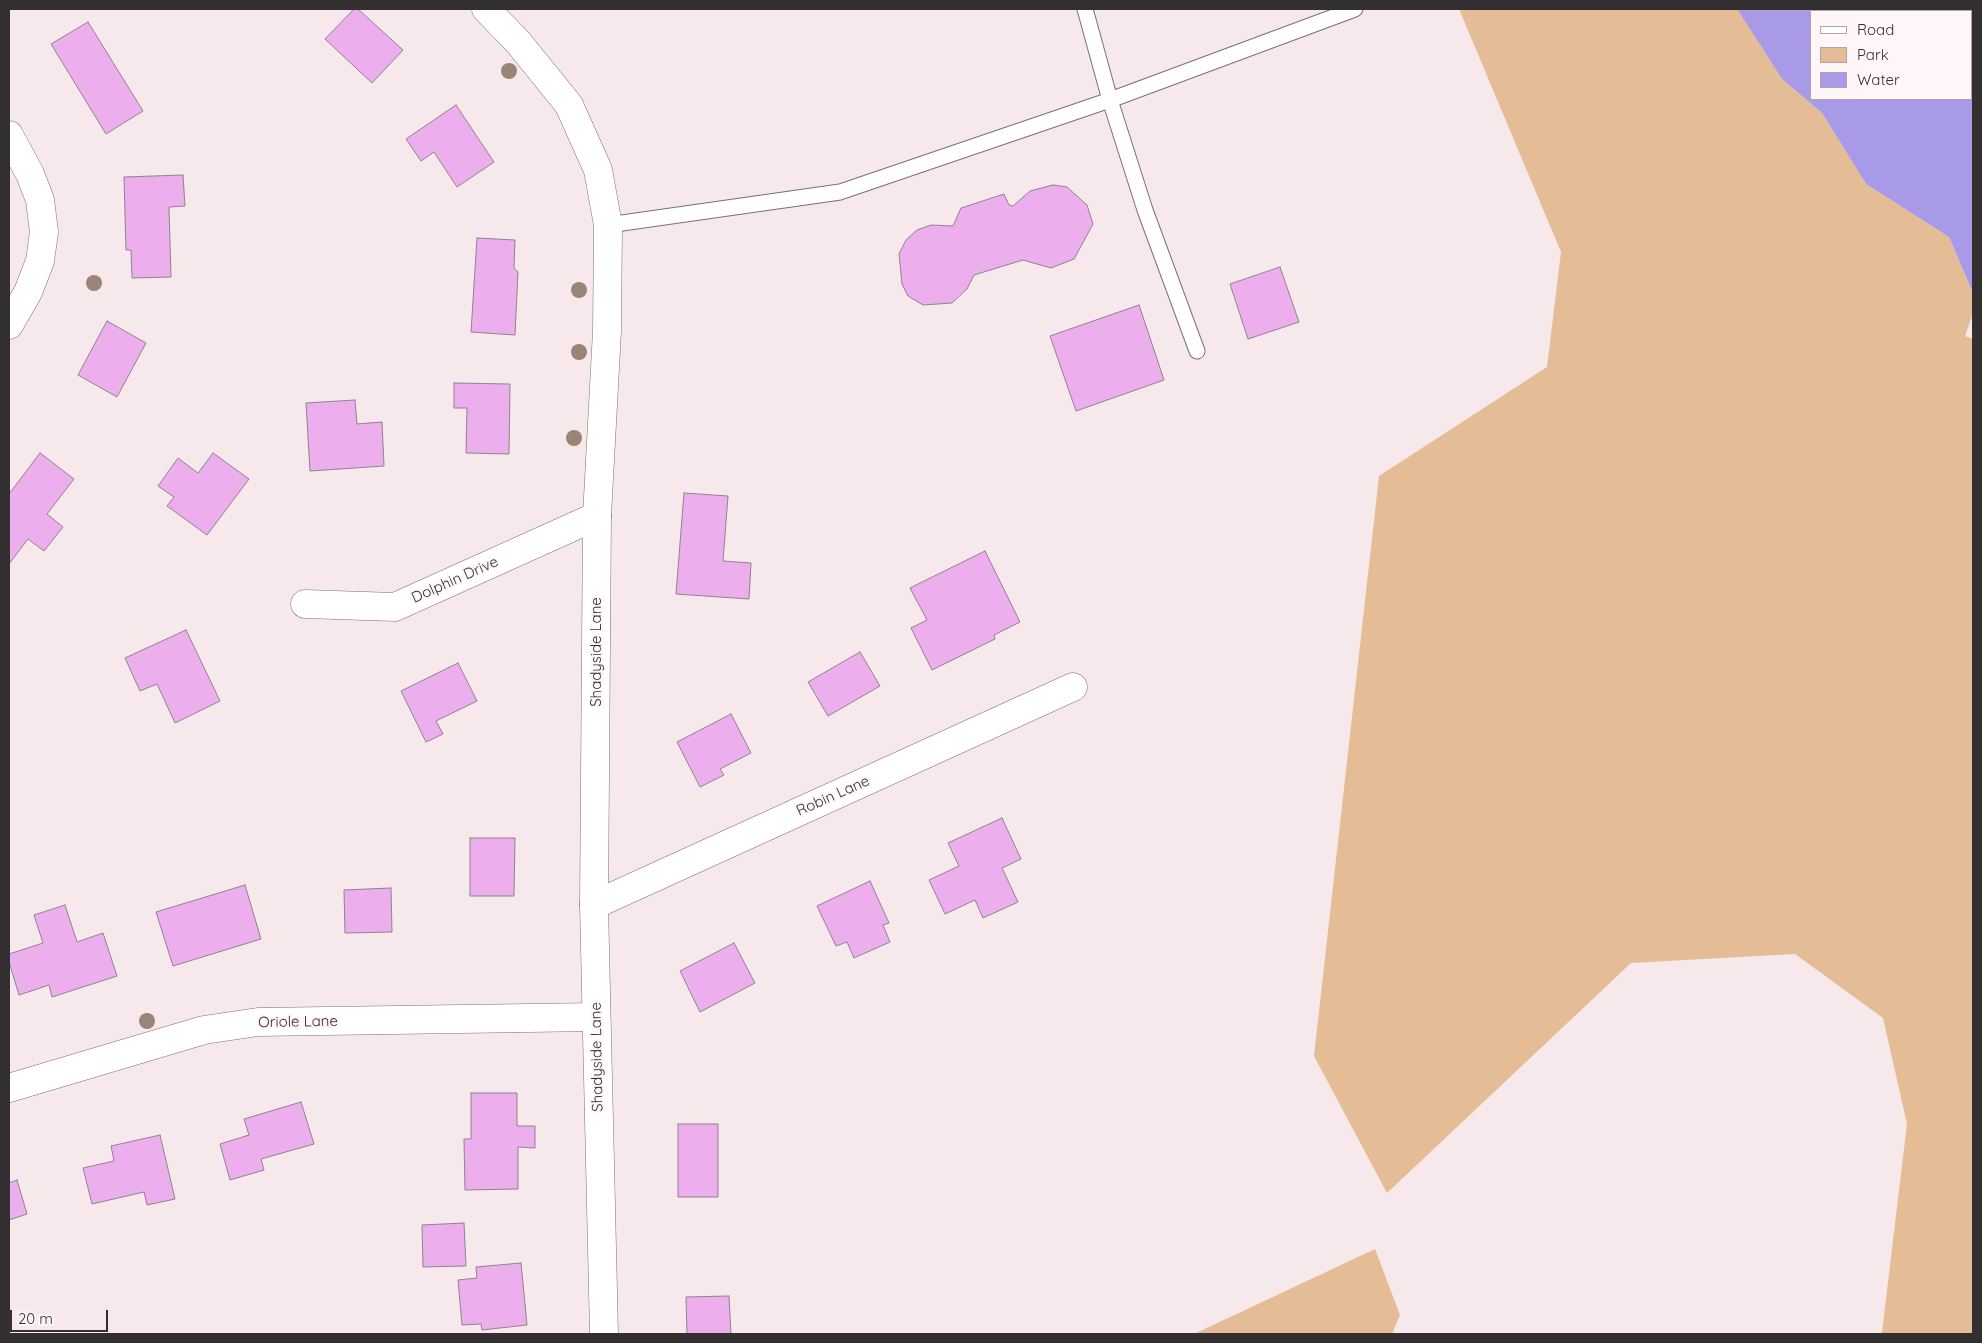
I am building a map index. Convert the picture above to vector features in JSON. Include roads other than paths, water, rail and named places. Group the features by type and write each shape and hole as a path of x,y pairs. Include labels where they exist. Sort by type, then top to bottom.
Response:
{"street":[{"name":"Shadyside Lane","path":"486,9 518,42 569,105 598,170 608,225 607,331 597,516 594,904 604,1334"},
{"path":"9,135 30,174 40,200 44,232 40,261 28,292 9,325"},
{"name":"Dolphin Drive","path":"305,604 395,607 597,516"},
{"name":"Robin Lane","path":"594,904 1073,687"},
{"name":"Oriole Lane","path":"9,1088 204,1030 258,1022 596,1017"}],"lane":[{"path":"1085,9 1110,100 1145,210 1198,351"},
{"path":"608,225 840,192 1110,100 1355,9"}],"water":[{"path":"1737,9 1973,9 1973,293 1949,237 1866,184 1822,113 1782,79"}]}
